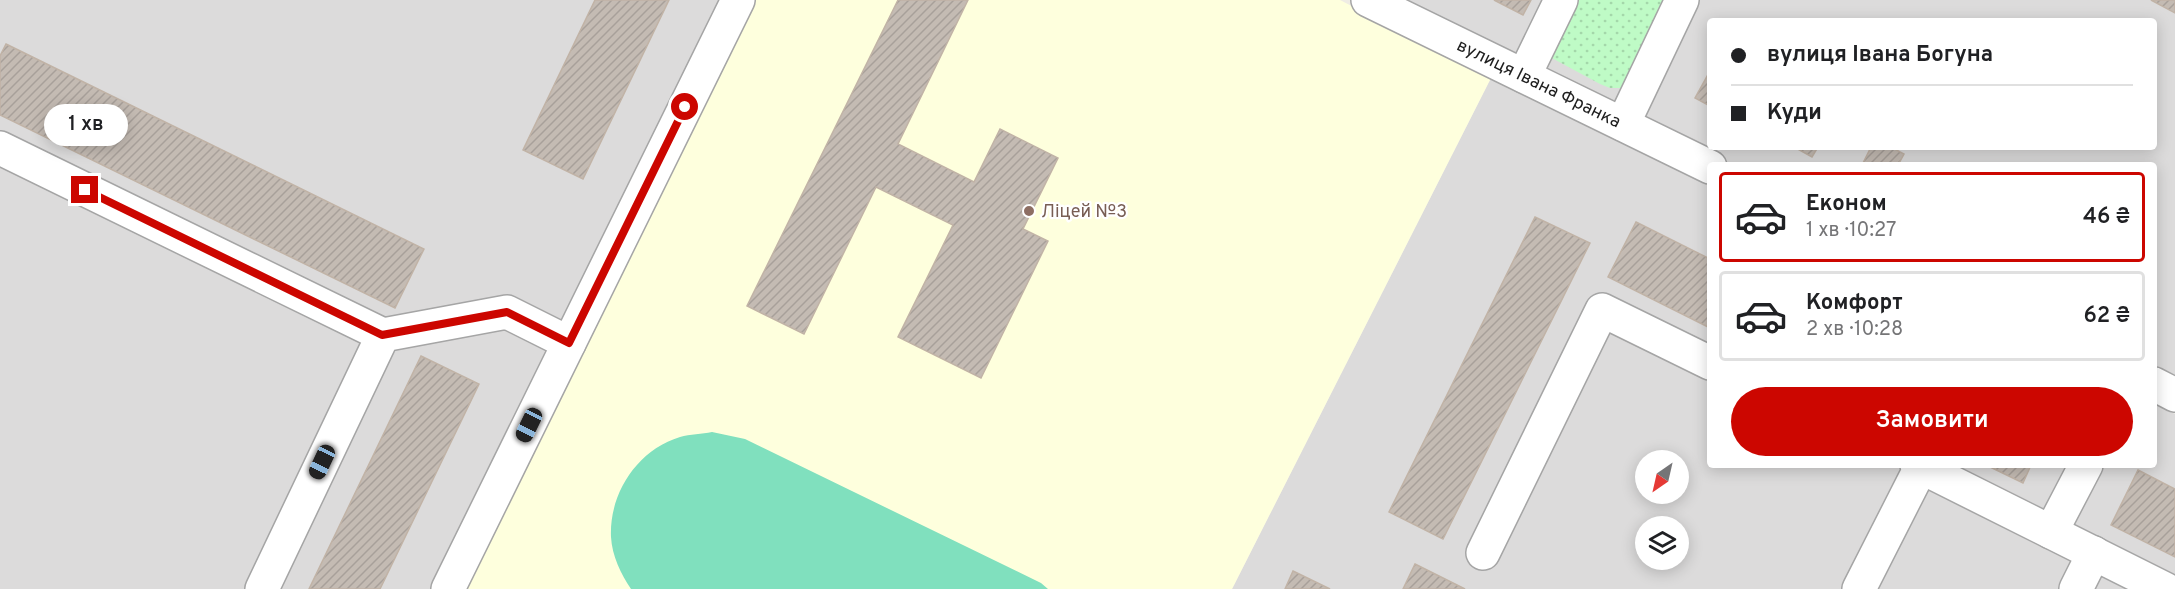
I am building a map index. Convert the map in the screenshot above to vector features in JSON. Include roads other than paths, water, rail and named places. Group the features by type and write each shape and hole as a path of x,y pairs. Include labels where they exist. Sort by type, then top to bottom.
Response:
{"street":[{"path":"448,589 738,0"},
{"name":"вулиця Івана Франка","path":"1368,0 1707,166"},
{"path":"1524,76 1562,0"},
{"path":"1623,124 1682,0"},
{"path":"0,148 382,335 507,312 569,343"},
{"path":"1483,553 1602,310 1707,362"},
{"path":"262,589 382,335"},
{"path":"2157,386 2175,395"},
{"path":"1859,589 1918,468"},
{"path":"1923,468 2165,589"},
{"path":"2051,532 2084,468"},
{"path":"2076,589 2094,553"}],"place":[{"name":"Ліцей №3","path":"1029,211"}]}
